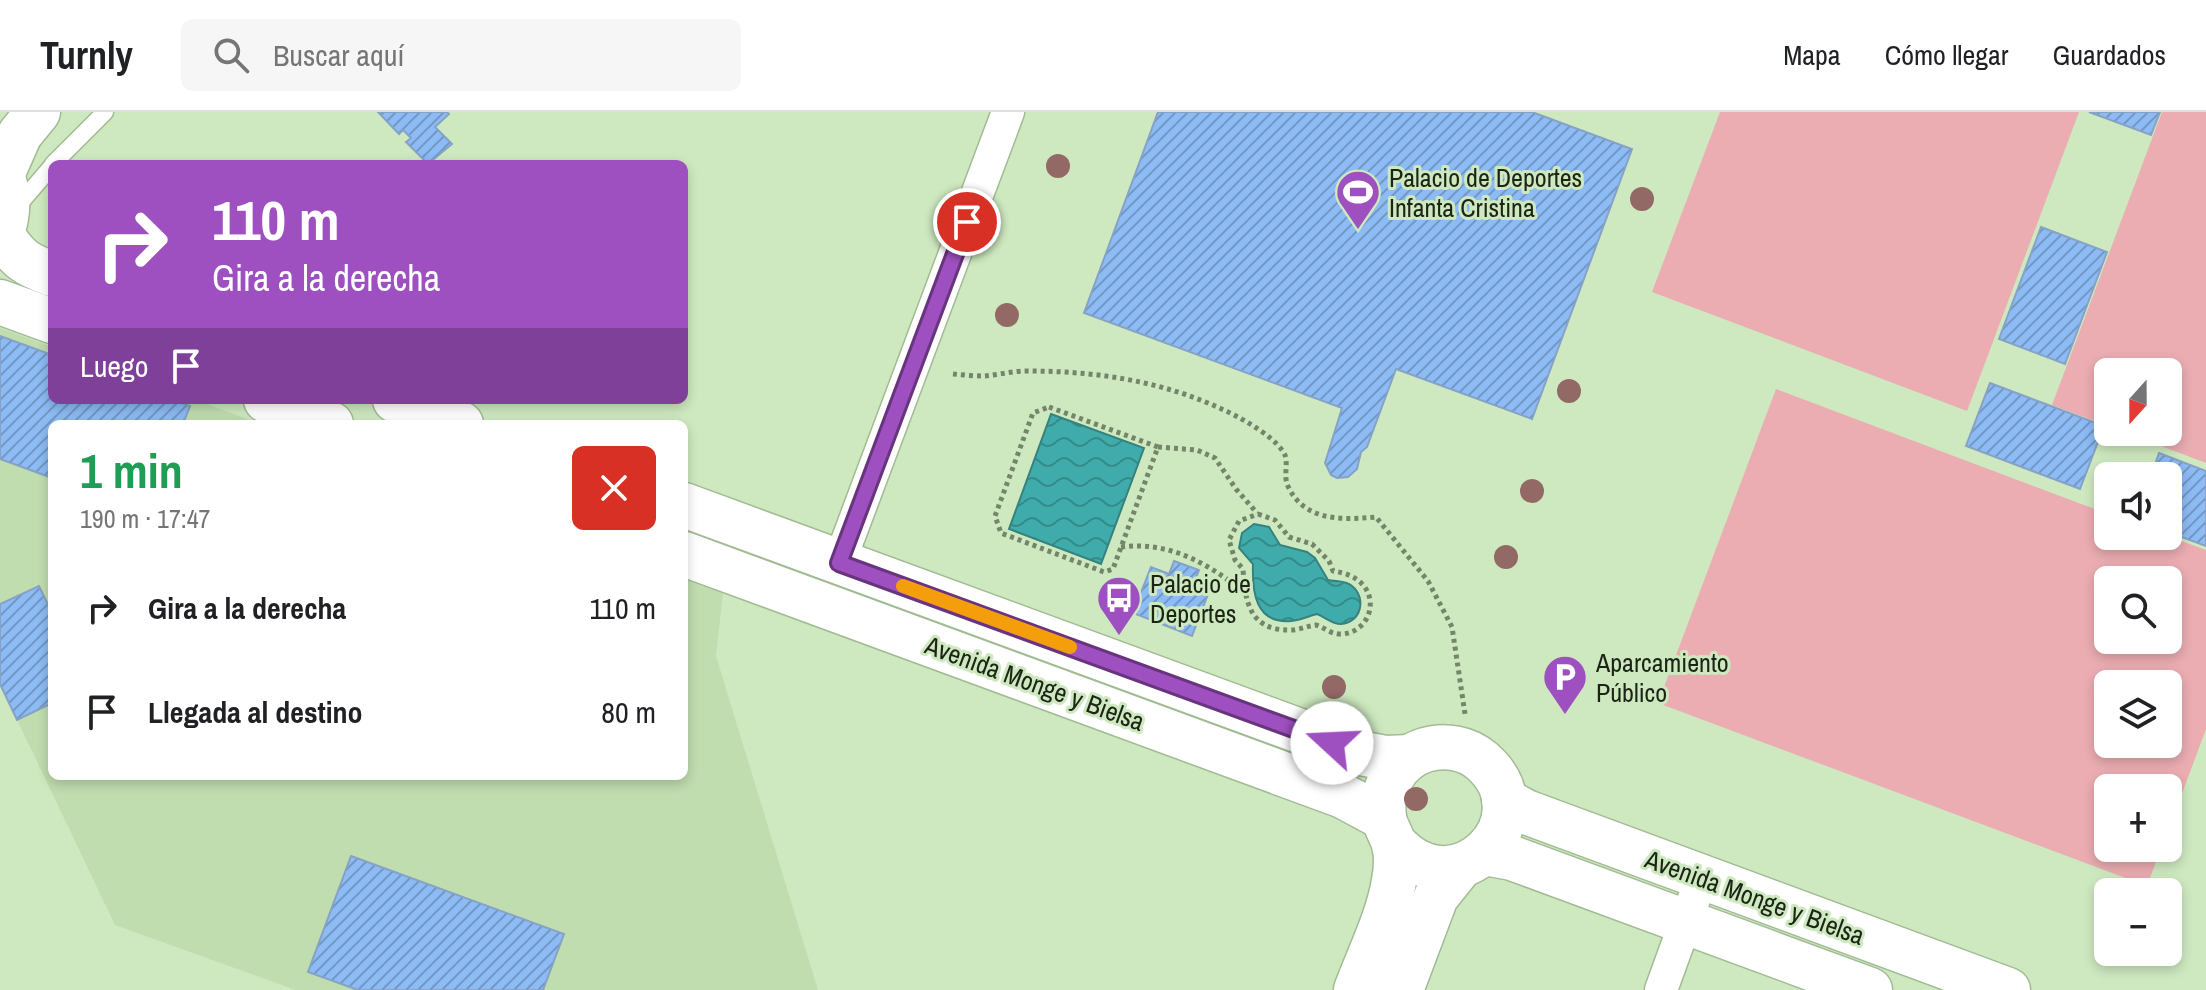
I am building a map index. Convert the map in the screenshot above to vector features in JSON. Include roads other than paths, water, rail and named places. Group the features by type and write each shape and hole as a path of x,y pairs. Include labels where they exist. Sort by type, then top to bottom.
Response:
{"street":[{"path":"38,112 20,134 1,172 6,189 2,231 18,258 48,273"},
{"path":"839,563 1008,112"},
{"path":"0,302 48,320"},
{"path":"277,404 320,420"},
{"path":"406,404 450,420"},
{"name":"Avenida Monge y Bielsa","path":"688,506 1360,753 1386,758 1410,757"},
{"name":"Avenida Monge y Bielsa","path":"688,555 1343,796 1389,830"},
{"path":"1356,990 1394,882 1385,796 1388,784 1393,774 1410,757 1435,748 1463,750 1475,756 1495,775 1504,800 1501,829 1436,897 1401,990"},
{"name":"Avenida Monge y Bielsa","path":"1504,800 1526,812 2008,990"},
{"path":"1389,830 1416,862 1445,868 1472,860"},
{"name":"Avenida Monge y Bielsa","path":"1472,860 1512,858 1870,990"},
{"path":"1661,990 1702,877"}],"lane":[{"path":"58,160 105,112"},
{"path":"2,231 48,171"}],"water":[{"path":"1051,414 1144,448 1101,564 1009,529"},
{"path":"1254,524 1269,527 1280,545 1307,552 1315,558 1328,580 1352,586 1359,597 1357,615 1348,623 1338,624 1317,614 1279,621 1263,611 1255,595 1253,564 1239,548 1242,533"}],"place":[{"name":"Palacio de Deportes Infanta Cristina","path":"1358,231"},
{"name":"Palacio de Deportes","path":"1119,637"},
{"name":"Aparcamiento Público","path":"1565,716"}]}
